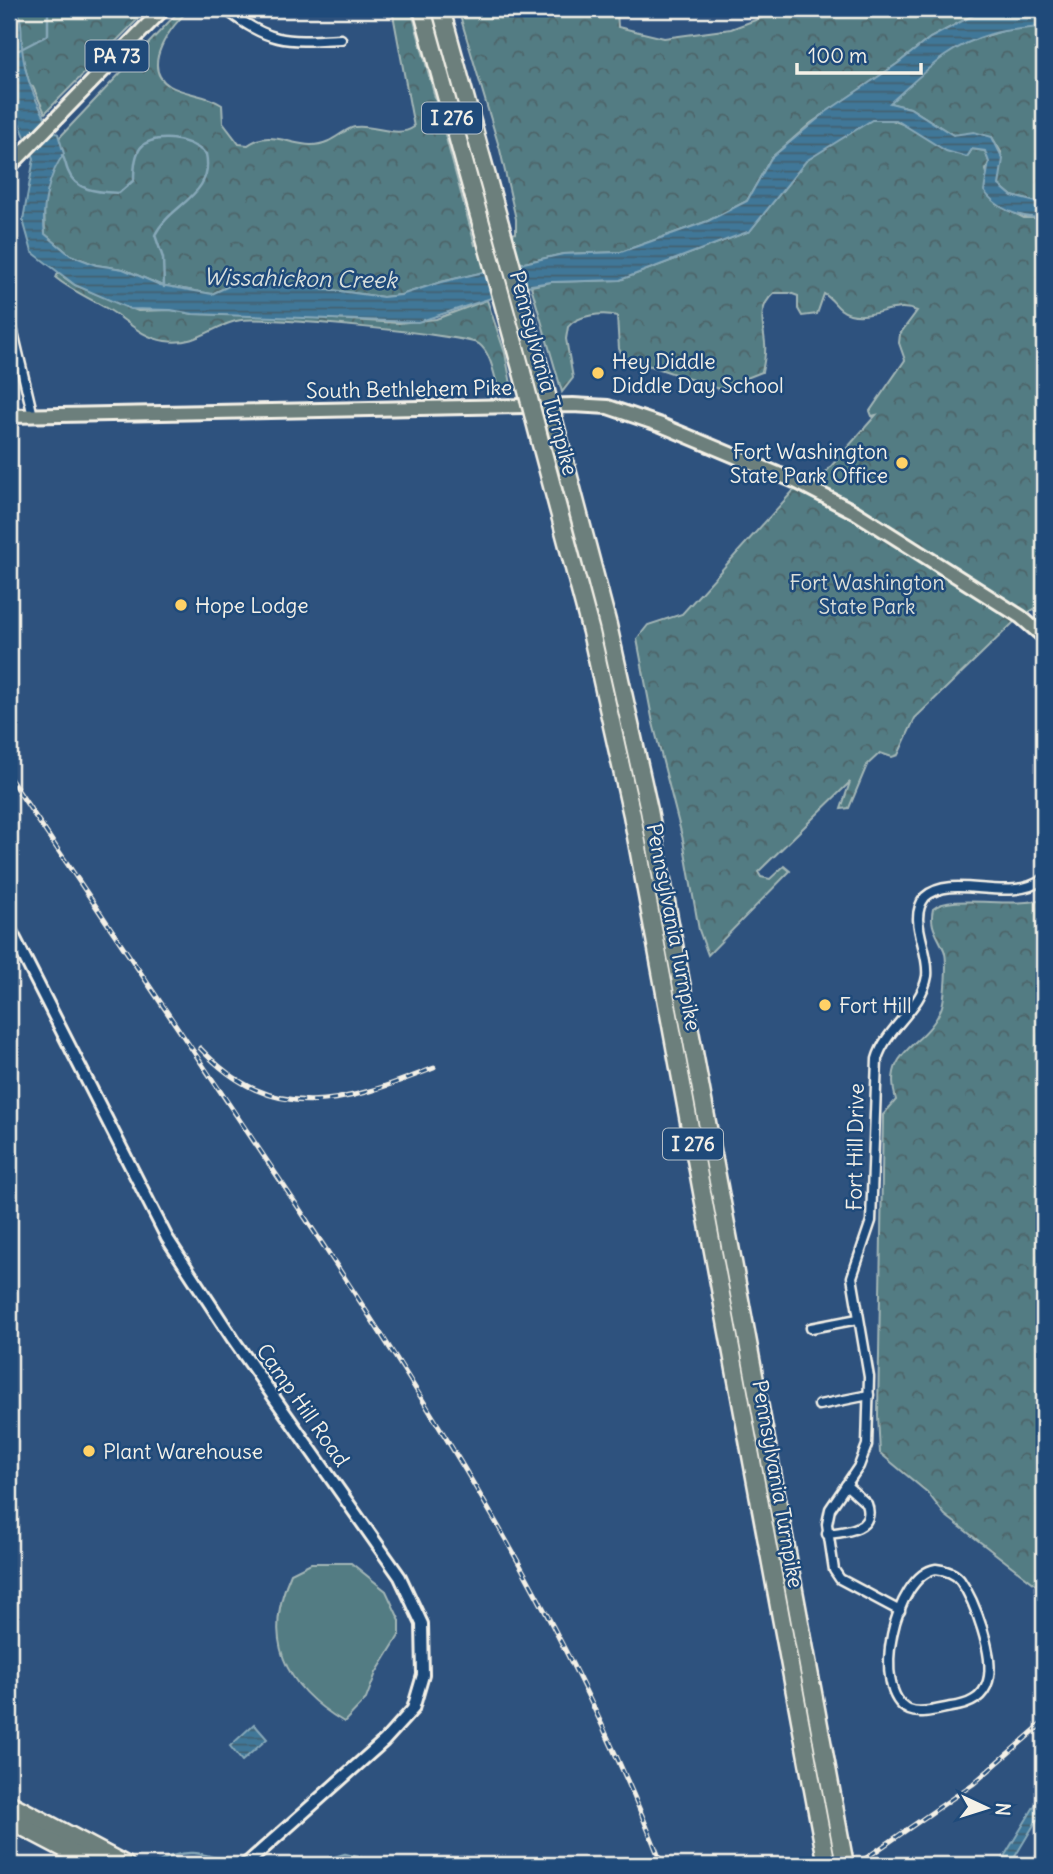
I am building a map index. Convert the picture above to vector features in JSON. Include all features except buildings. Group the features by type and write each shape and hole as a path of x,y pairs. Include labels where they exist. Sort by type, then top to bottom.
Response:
{"highway":[{"name":"Pennsylvania Turnpike","path":"422,9 591,632 629,802 826,1858"},
{"name":"Pennsylvania Turnpike","path":"441,9 608,625 649,810 845,1865"},
{"path":"9,1803 126,1865"},
{"path":"9,1821 95,1865"}],"main road":[{"name":"PA 73","path":"9,167 163,9"},
{"name":"South Bethlehem Pike","path":"9,416 573,405 608,407 680,432 826,496 1021,617 1044,637"}],"street":[{"path":"225,9 268,38 298,41 341,39"},
{"path":"9,315 33,416"},
{"name":"Fort Hill Drive","path":"900,1611 840,1579 834,1570 827,1534 830,1509 865,1453 869,1395 852,1277 871,1222 875,1070 885,1039 914,1003 926,979 918,919 919,905 929,893 938,889 1010,891 1028,888 1044,880"},
{"name":"Camp Hill Road","path":"9,926 167,1238 233,1339 400,1577 422,1624 423,1675 413,1709 376,1748 247,1864"},
{"path":"811,1328 858,1319"},
{"path":"819,1405 869,1395"},
{"path":"827,1534 851,1531 864,1525 868,1517 867,1504 846,1485"},
{"path":"946,1571 960,1580 980,1623 990,1660 986,1686 971,1702 920,1712 902,1706 895,1691 888,1653 900,1611 914,1581 924,1572 946,1571"}],"green space":[{"path":"9,9 148,9 45,113 33,87 30,86"},
{"path":"181,9 190,9 174,25 161,47 157,69 161,78 176,89 222,105 223,123 239,144 248,145 271,138 311,145 331,140 355,127 400,132 414,127 392,9 411,9 475,245 516,233 516,219 500,150 458,9 617,9 618,27 664,38 731,29 785,9 985,9 930,38 811,123 771,158 747,201 708,221 621,252 563,254 441,282 401,295 383,297 310,287 250,284 233,284 212,294 160,285 123,269 96,265 70,255 45,234 44,206 58,139"},
{"path":"1044,26 1044,204 1012,196 999,185 1001,152 992,137 953,135 910,108 889,103 916,76 957,45 1009,29"},
{"name":"Fort Washington State Park","path":"883,118 905,125 957,152 969,154 972,149 985,151 989,162 986,170 996,204 1024,218 1044,218 1044,618 1034,609 1013,623 915,718 898,755 892,757 880,753 867,765 849,808 841,809 850,782 758,872 761,877 770,879 784,866 790,871 708,955 699,930 683,840 653,723 637,639 648,625 682,614 793,491 820,479 876,415 872,416 870,411 905,360 899,343 900,334 917,311 900,308 867,315 850,314 824,294 817,314 802,316 798,309 798,296 774,293 763,310 765,350 762,372 719,389 651,366 627,363 619,349 617,316 591,316 577,320 568,327 566,339 573,378 562,392 531,286 551,282 620,280 750,231 806,161 864,121"},
{"path":"58,273 75,285 138,311 171,310 193,314 268,315 399,323 436,319 487,300 505,353 512,389 504,391 498,388 489,358 479,344 440,336 364,327 241,320 197,338 177,342 156,339 68,287 56,278"},
{"path":"1044,899 1044,1591 945,1515 927,1492 880,1453 878,1415 883,1115 896,1100 893,1083 900,1059 926,1032 941,1009 945,955 933,925 933,909 953,902 1016,903"},
{"path":"311,1563 351,1563 386,1591 400,1621 400,1634 376,1673 366,1699 344,1722 306,1693 284,1659 279,1640 278,1619 282,1597 291,1573"}],"water":[{"path":"9,9 17,9 19,14 29,81 47,121 58,134 64,154 47,191 45,234 70,255 96,265 123,269 160,285 212,294 233,284 250,284 310,287 383,297 401,295 441,282 563,254 621,252 708,221 747,201 771,158 826,112 930,38 985,9 1044,9 1044,26 998,32 961,46 936,62 890,103 910,108 953,135 974,132 992,137 1003,159 999,185 1012,196 1044,204 1044,218 1011,212 990,198 984,191 989,162 985,151 972,149 967,157 946,151 896,120 872,120 806,161 750,231 620,280 531,285 418,322 193,314 171,310 130,309 75,285 32,252 23,220 34,158 9,99"},
{"path":"254,1724 267,1739 242,1761 230,1746"},
{"path":"1044,1790 1044,1808 1010,1865 999,1865"}],"waterway":[{"path":"19,50 48,35 48,9"},
{"path":"62,155 68,171 77,183 89,190 119,193 134,180 137,154 145,143 160,139 181,140 206,154 207,168 198,190 170,215 155,235 163,258 164,287"},
{"path":"156,1864 177,1855 196,1853 236,1865"},
{"path":"308,1865 345,1854 390,1865"}],"railway":[{"path":"9,777 298,1207 450,1445 498,1526 586,1692 662,1865"},
{"path":"200,1048 228,1073 255,1089 283,1098 311,1101 370,1091 434,1068"},
{"path":"856,1865 973,1784 1044,1722"}],"place":[{"name":"Hey Diddle Diddle Day School","path":"598,373"},
{"name":"Fort Washington State Park Office","path":"902,463"},
{"name":"Hope Lodge","path":"181,605"},
{"name":"Fort Hill","path":"825,1005"},
{"name":"Plant Warehouse","path":"89,1451"}],"water label":[{"name":"Wissahickon Creek","path":"300,278"}]}
